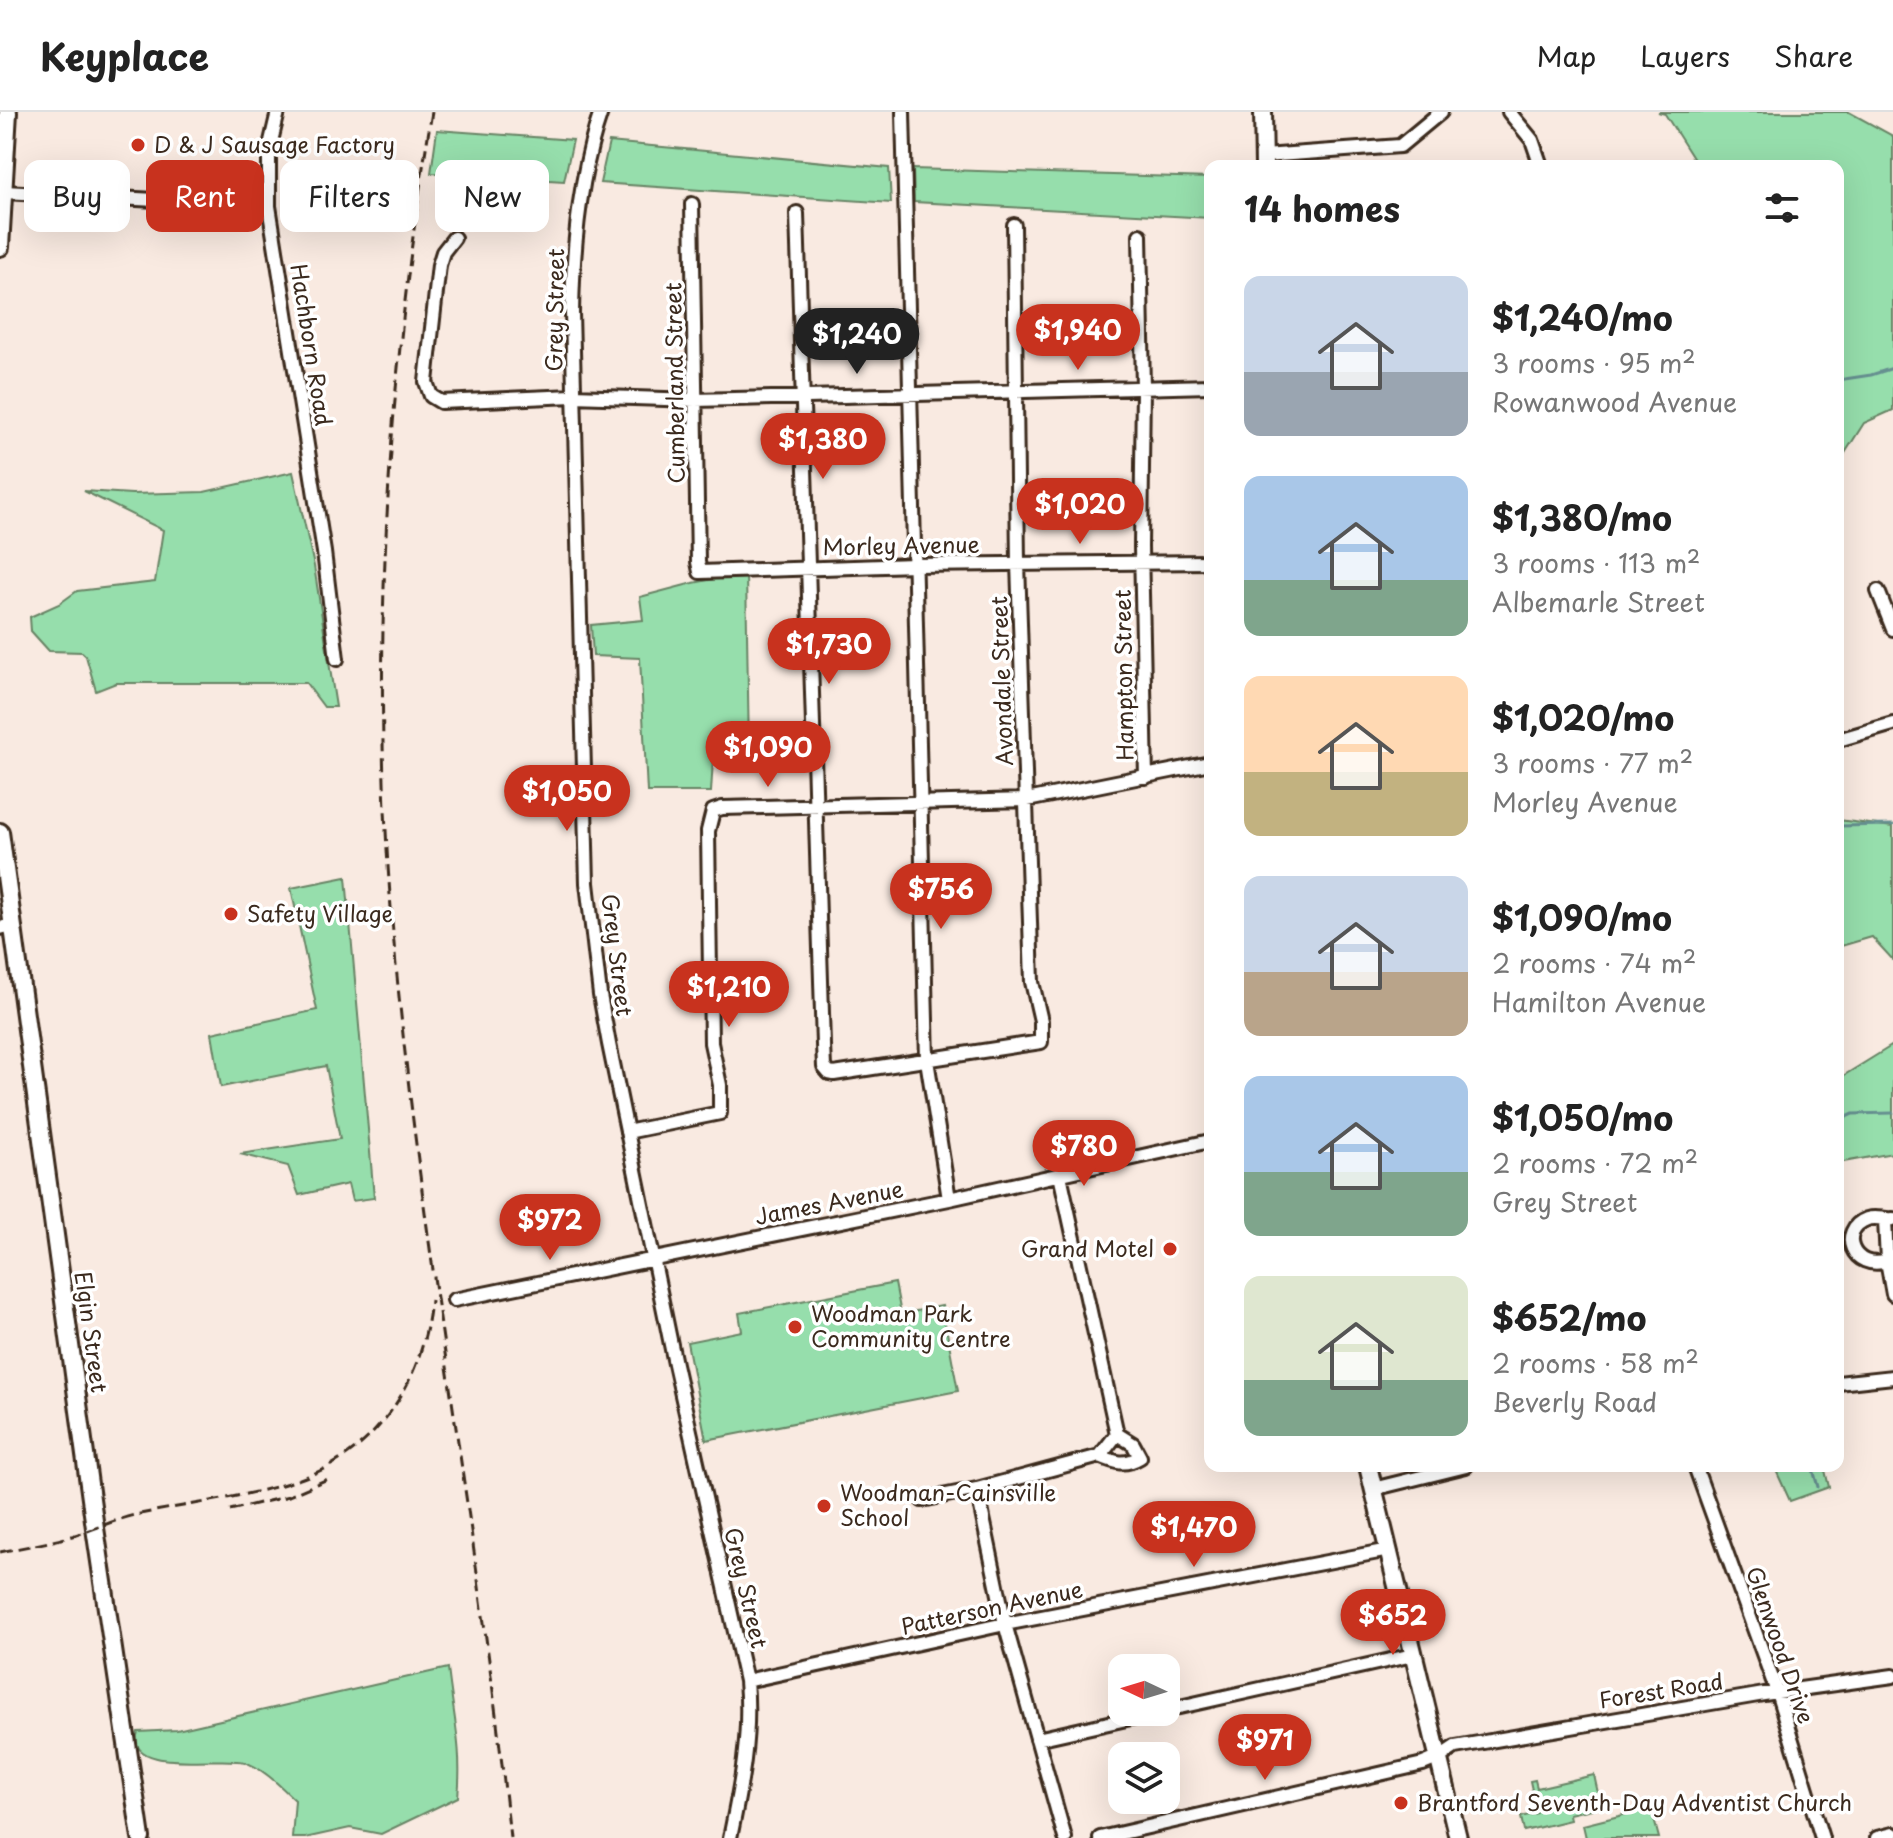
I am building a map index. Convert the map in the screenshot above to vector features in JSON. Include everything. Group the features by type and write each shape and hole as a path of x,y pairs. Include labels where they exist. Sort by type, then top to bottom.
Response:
{"main road":[{"path":"0,247 8,112"},
{"path":"1263,112 1264,160"},
{"name":"Elgin Street","path":"0,832 6,926 141,1838"},
{"path":"1369,1472 1458,1838"}],"street":[{"name":"Hachborn Road","path":"278,112 269,150 269,206 324,552 337,659"},
{"name":"Grey Street","path":"601,112 583,187 574,252 572,313 587,883 600,995 627,1132 746,1681 749,1724 730,1838"},
{"path":"903,112 927,1060 949,1199"},
{"path":"1273,160 1400,146 1441,112"},
{"path":"1509,112 1532,140 1539,160"},
{"path":"4,192 269,206"},
{"name":"Cumberland Street","path":"692,204 698,562"},
{"path":"797,213 824,1067 834,1074 927,1060"},
{"name":"Avondale Street","path":"927,1060 1041,1042 1041,1021 1032,982 1018,563 1014,225"},
{"name":"Hampton Street","path":"1140,235 1143,388 1141,564 1146,777"},
{"path":"454,238 443,252 439,265 426,382 435,400 450,403 573,396 695,400 1204,386"},
{"name":"Morley Avenue","path":"698,562 700,572 710,574 915,565 1204,562"},
{"path":"1878,591 1893,629"},
{"path":"1844,738 1893,724"},
{"path":"627,1132 720,1113 720,1085 711,1043 708,831 713,811 722,808 1027,800 1204,764"},
{"name":"James Avenue","path":"454,1300 949,1199 1204,1142"},
{"path":"1060,1175 1117,1434 1133,1444 1140,1457 1130,1463 1116,1463 1100,1456"},
{"path":"1887,1261 1876,1265 1857,1257 1851,1236 1864,1220 1875,1217 1889,1220 1887,1261 1893,1294"},
{"path":"1844,1382 1893,1377"},
{"path":"922,1500 977,1489 1100,1456 1117,1434"},
{"path":"1373,1489 1442,1472"},
{"name":"Glenwood Drive","path":"1697,1472 1777,1692 1822,1838"},
{"path":"977,1489 1005,1624 1065,1838"},
{"name":"Patterson Avenue","path":"746,1681 1005,1624 1389,1550"},
{"path":"1180,1707 1413,1655"},
{"name":"Forest Road","path":"1100,1838 1423,1764 1455,1747 1777,1692 1893,1676"},
{"path":"1037,1739 1108,1723"},
{"path":"1877,1838 1893,1834"}],"green space":[{"path":"1658,112 1849,112 1893,136 1893,410 1864,423 1844,455 1844,160 1694,160 1665,114"},
{"path":"437,130 573,140 564,181 549,180 549,160 435,160 435,173 431,173"},
{"path":"609,142 889,168 891,203 600,183"},
{"path":"913,169 1204,178 1204,218 914,202"},
{"path":"293,472 314,566 336,707 324,707 306,683 116,683 96,691 86,656 82,652 49,651 31,631 30,617 59,604 77,591 155,582 163,530 84,491 132,494 204,492"},
{"path":"746,573 749,751 713,760 711,792 647,792 640,658 593,656 591,625 643,620 640,597"},
{"path":"1844,821 1893,827 1893,960 1872,937 1844,945"},
{"path":"346,877 374,1198 352,1201 348,1184 299,1195 288,1166 240,1154 340,1139 326,1066 221,1087 212,1033 317,1010 291,888"},
{"path":"1893,1045 1893,1153 1844,1162 1844,1075"},
{"path":"895,1283 901,1314 942,1306 958,1391 706,1440 687,1342 742,1331 739,1313"},
{"path":"1777,1472 1825,1472 1829,1487 1790,1501"},
{"path":"448,1668 458,1747 458,1797 381,1834 350,1828 292,1838 295,1800 259,1769 234,1760 160,1759 145,1754 137,1745 138,1732 177,1730"},
{"path":"1594,1775 1601,1807 1569,1814 1570,1820 1524,1831 1521,1817 1537,1813 1530,1781 1535,1780 1537,1788"},
{"path":"1651,1808 1659,1838 1586,1838 1583,1825"}],"waterway":[{"path":"1844,379 1893,368"},
{"path":"1844,826 1893,825"},
{"path":"1844,1118 1853,1114 1893,1113"},
{"path":"1814,1472 1818,1487"}],"railway":[{"path":"432,112 405,304 388,502 382,700 385,798 390,895 414,1131 481,1602 510,1838"},
{"path":"0,1552 63,1538 135,1515 266,1489 308,1476 334,1463 378,1428 395,1406 419,1355 431,1300"},
{"path":"230,1510 289,1496 332,1477"}],"place":[{"name":"D & J Sausage Factory","path":"138,145"},
{"name":"Safety Village","path":"231,914"},
{"name":"Grand Motel","path":"1170,1249"},
{"name":"Woodman Park Community Centre","path":"795,1327"},
{"name":"Woodman-Cainsville School","path":"824,1506"},
{"name":"Brantford Seventh-Day Adventist Church","path":"1401,1803"}]}
